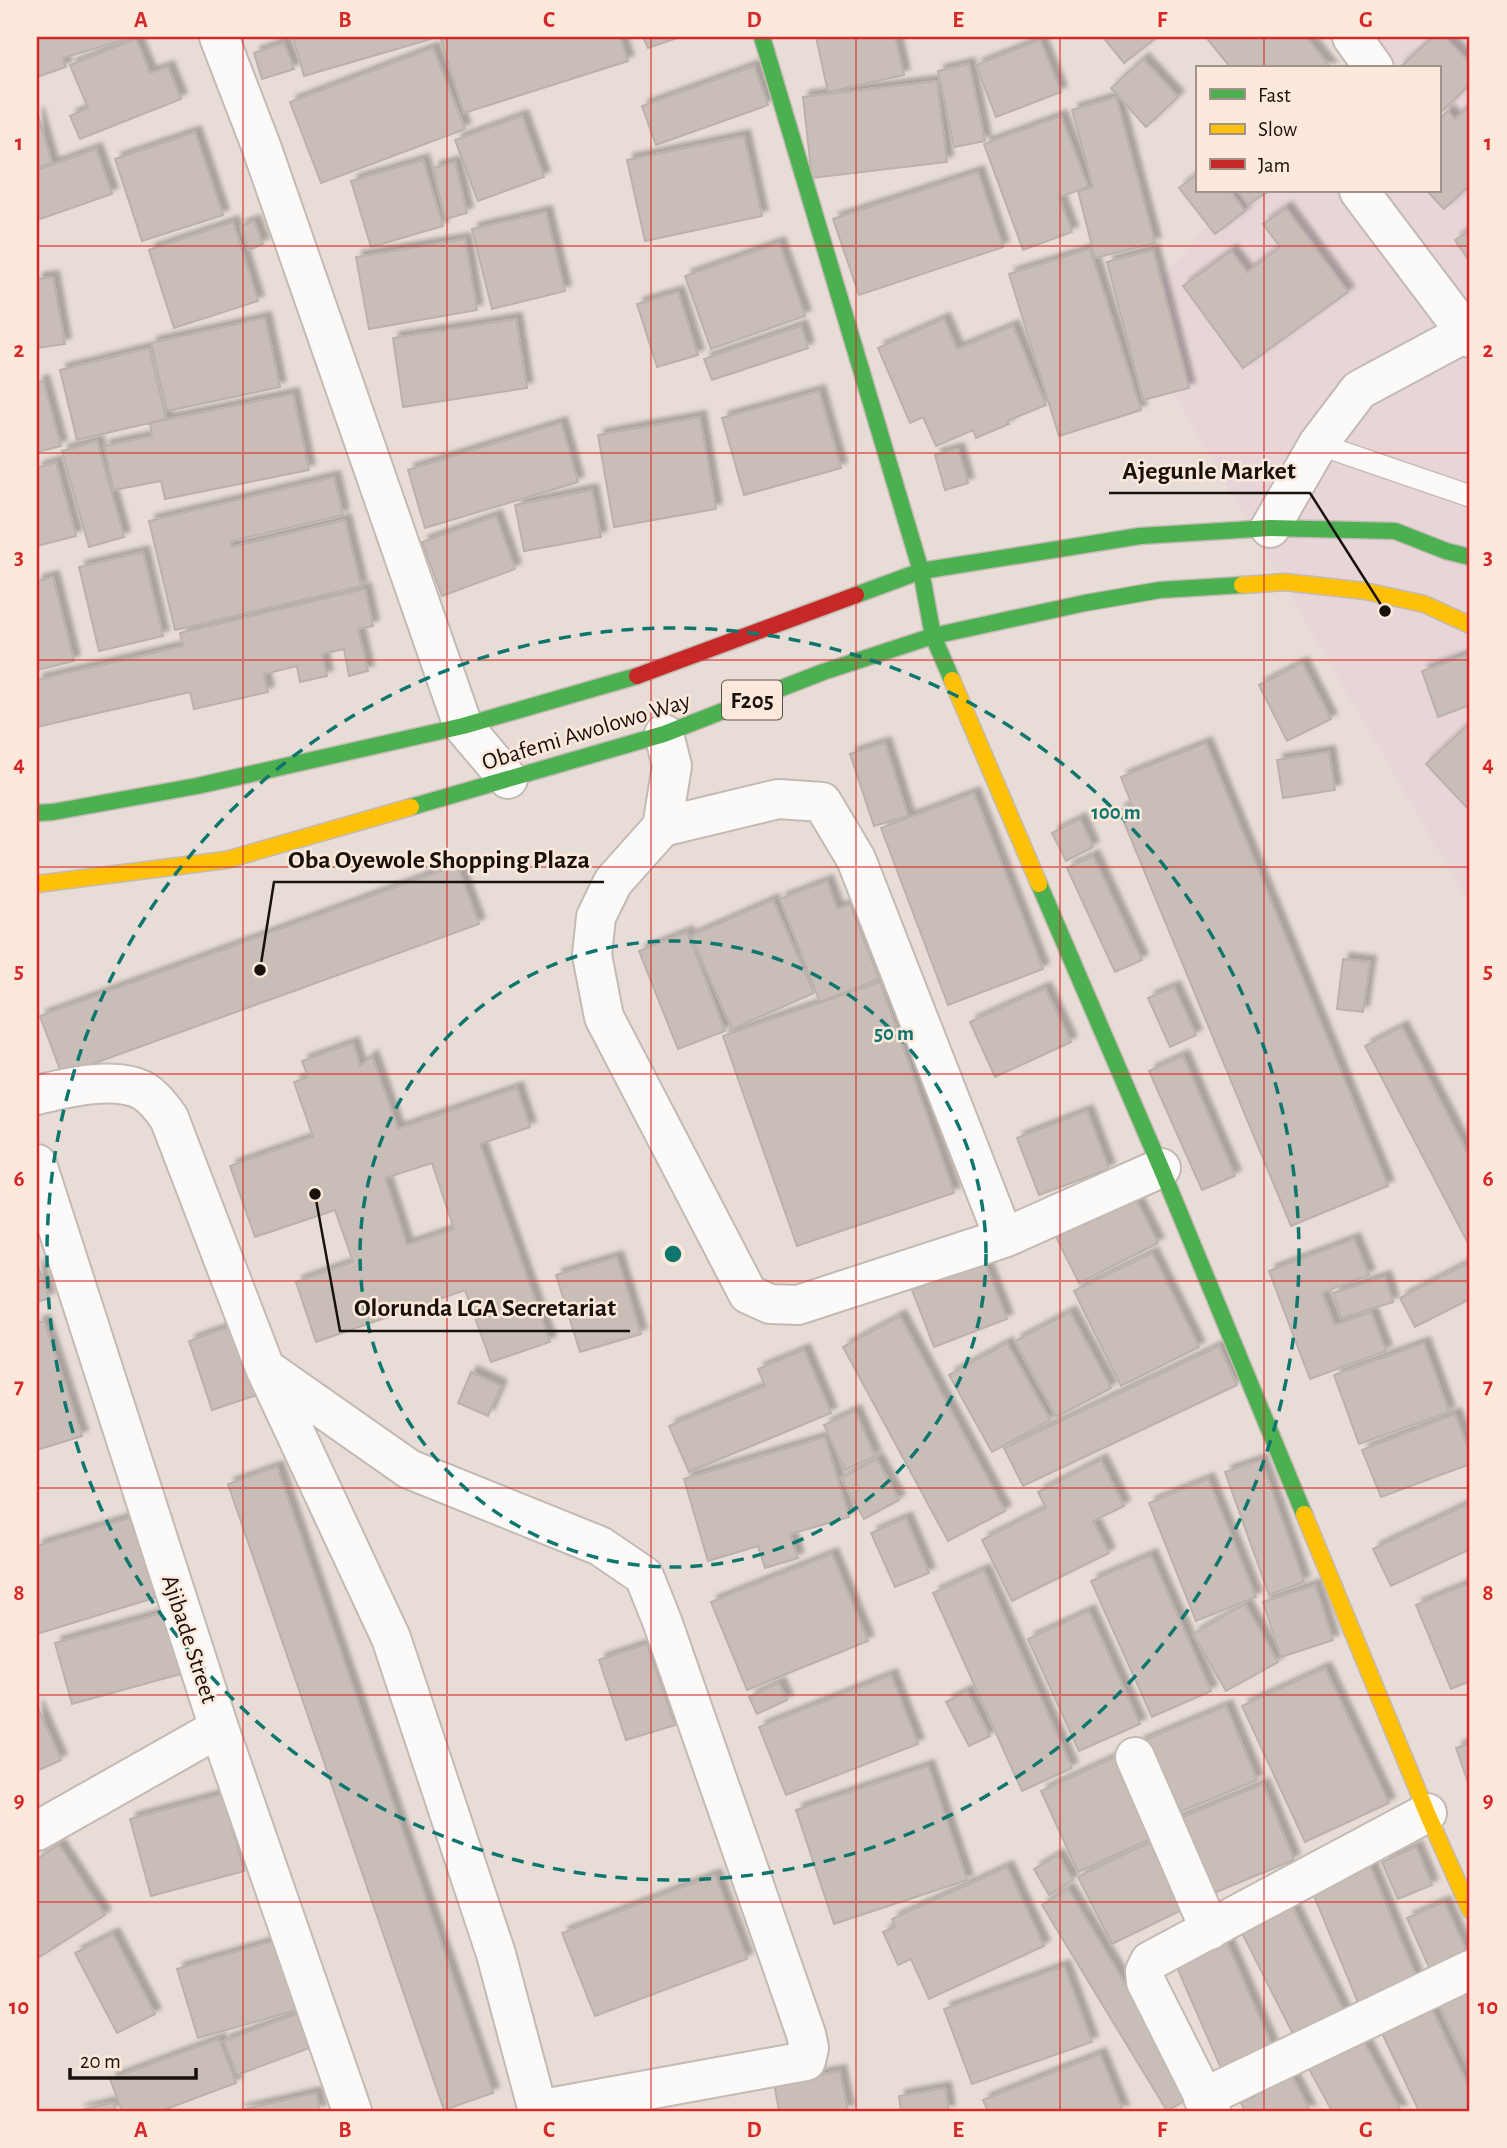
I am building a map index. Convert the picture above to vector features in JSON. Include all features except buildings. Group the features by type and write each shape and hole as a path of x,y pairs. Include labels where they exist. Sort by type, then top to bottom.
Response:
{"main road":[{"path":"762,37 921,571 933,636 1161,1168 1427,1813 1470,1910"},
{"name":"Obafemi Awolowo Way","path":"37,813 197,786 463,726 643,674 921,571 1140,536 1270,528 1395,531 1446,551 1470,557"},
{"name":"Obafemi Awolowo Way","path":"37,884 226,860 664,734 823,672 933,636 1085,603 1160,590 1284,582 1365,591 1424,604 1470,625"}],"street":[{"path":"219,37 261,146 463,726 508,779"},
{"path":"1352,37 1373,66"},
{"path":"1270,528 1318,444 1359,390 1468,335 1360,192"},
{"path":"664,734 672,766 662,827 613,882 596,918 592,955 604,1017 748,1294 770,1304 798,1305 1004,1238 1161,1168"},
{"path":"662,827 778,799 822,803 856,859 1004,1238"},
{"path":"37,1095 79,1086 111,1083 141,1090 157,1102 169,1118 265,1368 391,1638 496,1954 538,2110 806,2061 806,2034 644,1576 600,1546 409,1469 265,1368"},
{"name":"Ajibade Street","path":"37,1164 219,1728 352,2111"},
{"path":"37,1831 219,1728"},
{"path":"1135,1757 1210,1930"},
{"path":"1427,1813 1150,1961 1145,1971 1146,1982 1207,2105 1470,1970"}],"lane":[{"path":"1318,444 1470,496"}],"shaded area":[{"path":"1368,37 1470,37 1470,905 1129,317 1236,192 1440,192 1440,66 1343,66"}],"traffic: fast":[{"path":"762,37 921,571 933,636 952,680"},
{"path":"856,595 921,571 1140,536 1270,528 1395,531 1446,551 1470,557"},
{"path":"411,807 664,734 823,672 933,636 1085,603 1160,590 1242,585"},
{"path":"37,813 197,786 463,726 637,676"},
{"path":"1039,884 1161,1168 1304,1514"}],"traffic: slow":[{"path":"1242,585 1285,582 1365,591 1424,604 1470,625"},
{"path":"952,680 1039,884"},
{"path":"37,884 226,860 411,807"},
{"path":"1304,1514 1427,1813 1470,1910"}],"traffic: jam":[{"path":"637,676 856,595"}],"place":[{"name":"Ajegunle Market","path":"1385,611"},
{"name":"Oba Oyewole Shopping Plaza","path":"260,970"},
{"name":"Olorunda LGA Secretariat","path":"315,1194"}]}
